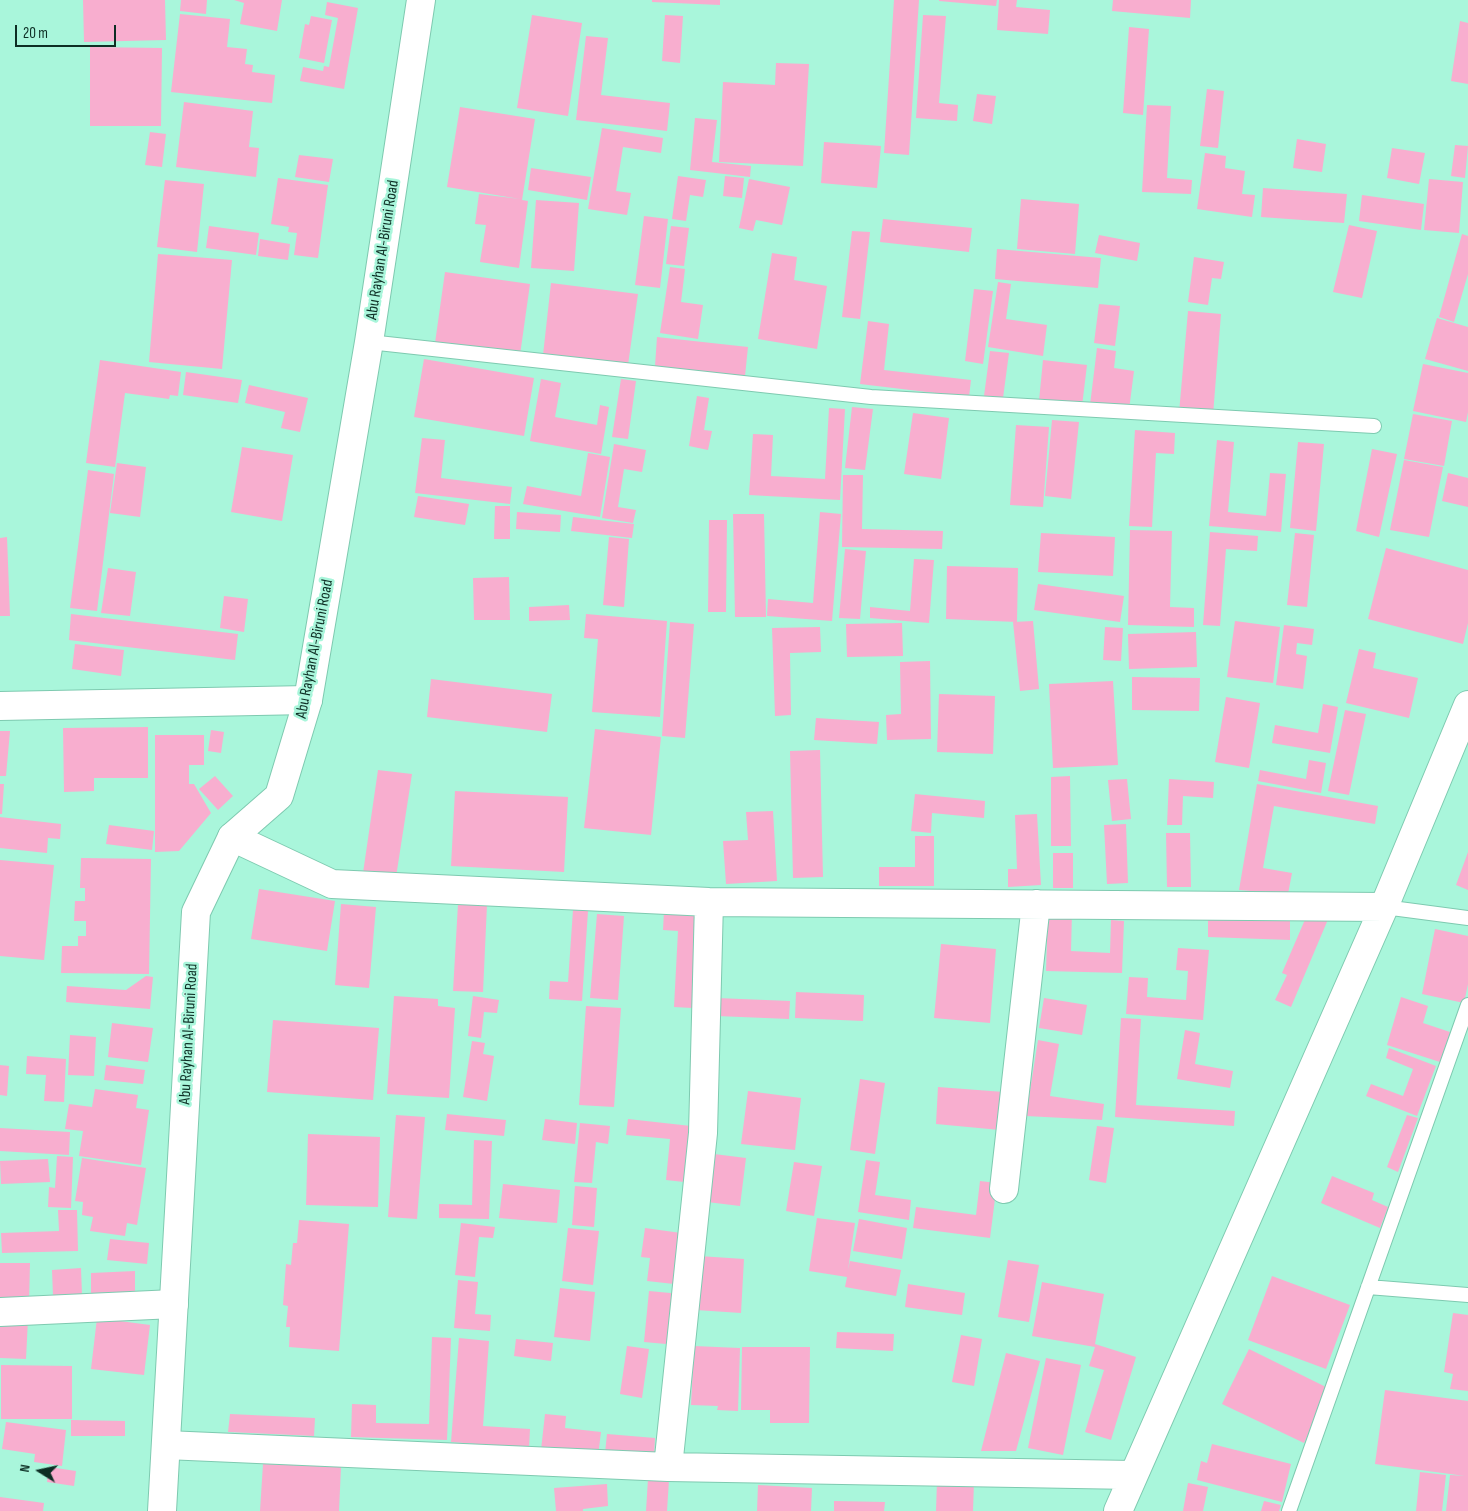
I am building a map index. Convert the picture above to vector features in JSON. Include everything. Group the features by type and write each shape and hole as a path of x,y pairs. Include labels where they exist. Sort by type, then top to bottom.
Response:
{"street":[{"name":"Abu Rayhan Al-Biruni Road","path":"162,1511 196,912 232,837 279,796 308,700 369,342 421,0"},
{"path":"0,706 308,700"},
{"path":"1118,1511 1384,907 1468,705"},
{"path":"232,837 332,884 709,902 1384,907"},
{"path":"668,1468 703,1133 709,902"},
{"path":"1004,1189 1036,904"},
{"path":"0,1312 174,1304"},
{"path":"166,1445 668,1468 1133,1475"}],"lane":[{"path":"369,342 871,397 1374,426"},
{"path":"1384,907 1468,918"},
{"path":"1289,1511 1468,1005"},
{"path":"1368,1287 1468,1295"}],"building":[{"path":"83,0 165,0 166,40 84,42"},
{"path":"181,0 207,0 206,14 180,11"},
{"path":"234,0 282,0 277,31 240,24 244,3"},
{"path":"652,0 720,0 720,5 652,2"},
{"path":"894,0 919,0 909,155 884,153"},
{"path":"939,0 997,0 996,6"},
{"path":"999,0 1017,0 1016,7 1050,10 1048,34 997,30"},
{"path":"1113,0 1191,0 1190,18 1112,11"},
{"path":"327,2 358,8 344,89 300,81 303,67 323,71 324,66 329,67 338,18 325,15"},
{"path":"180,14 230,19 227,47 247,49 245,64 253,65 252,72 275,75 272,103 171,92"},
{"path":"532,15 582,23 568,116 517,108"},
{"path":"665,15 683,16 680,63 662,61"},
{"path":"923,15 946,16 939,103 958,105 957,121 916,118"},
{"path":"311,16 332,20 324,63 299,58 305,24 309,25"},
{"path":"1460,21 1468,23 1468,84 1451,81"},
{"path":"1129,27 1149,29 1143,115 1123,113"},
{"path":"586,36 608,38 601,95 670,103 667,131 576,120"},
{"path":"90,47 162,48 161,126 90,126"},
{"path":"776,63 809,64 803,166 719,162 723,82 775,85"},
{"path":"1207,89 1224,91 1218,148 1200,146"},
{"path":"977,94 996,96 992,124 973,121"},
{"path":"184,102 253,111 249,147 259,148 256,177 176,167"},
{"path":"1147,105 1171,106 1167,178 1192,180 1191,194 1142,192"},
{"path":"460,107 535,119 522,200 528,201 519,268 480,262 486,225 475,224 479,194 520,199 447,187"},
{"path":"695,118 717,120 712,162 751,166 750,177 690,170"},
{"path":"602,128 663,138 661,153 623,147 616,191 631,193 627,215 588,209"},
{"path":"150,132 166,134 162,167 145,165"},
{"path":"1297,139 1326,144 1322,172 1293,168"},
{"path":"824,142 881,146 877,188 821,183"},
{"path":"1455,145 1468,146 1465,178 1451,176"},
{"path":"1392,148 1425,153 1419,184 1387,178"},
{"path":"1205,153 1226,156 1225,168 1245,171 1242,194 1255,195 1252,217 1197,209"},
{"path":"299,155 333,159 329,182 295,177"},
{"path":"531,168 591,177 587,200 528,190"},
{"path":"678,176 706,180 703,197 690,195 686,221 672,219"},
{"path":"725,176 744,178 742,198 723,196"},
{"path":"278,178 328,185 318,258 294,255 297,233 288,232 289,227 271,224"},
{"path":"749,179 790,187 782,225 756,220 753,231 739,228"},
{"path":"1429,179 1463,182 1459,233 1424,230"},
{"path":"165,180 204,184 197,252 157,247"},
{"path":"1263,188 1347,194 1344,223 1261,217"},
{"path":"1362,195 1424,204 1421,230 1359,221"},
{"path":"1021,199 1079,204 1075,254 1017,249"},
{"path":"536,200 579,203 574,271 531,268"},
{"path":"644,216 668,219 660,288 635,285"},
{"path":"883,219 972,228 969,252 880,242"},
{"path":"1349,225 1377,231 1362,298 1333,292"},
{"path":"209,226 259,233 256,255 206,248"},
{"path":"671,226 689,228 684,266 666,264"},
{"path":"852,231 870,232 860,319 842,317"},
{"path":"1462,234 1468,236 1468,274 1454,322 1439,317"},
{"path":"1099,235 1140,243 1137,261 1095,253"},
{"path":"260,239 290,244 288,260 258,256"},
{"path":"997,249 1101,258 1098,288 995,279"},
{"path":"772,253 797,257 794,280 827,286 817,349 758,339"},
{"path":"158,254 232,260 222,369 149,362"},
{"path":"1194,257 1224,262 1221,279 1212,278 1208,305 1188,302"},
{"path":"670,267 685,269 681,302 703,305 698,339 660,333"},
{"path":"445,272 530,284 520,355 435,343"},
{"path":"998,282 1011,284 1006,319 1047,325 1043,356 988,347"},
{"path":"551,283 638,294 628,365 543,355"},
{"path":"974,289 993,291 983,364 965,361"},
{"path":"1099,304 1120,306 1115,346 1094,343"},
{"path":"1188,311 1221,314 1213,415 1179,413"},
{"path":"1437,318 1468,327 1468,371 1425,359"},
{"path":"868,321 889,324 884,370 971,380 969,397 860,384"},
{"path":"657,337 748,347 745,376 655,366"},
{"path":"1097,348 1116,351 1114,368 1134,371 1129,410 1090,405"},
{"path":"990,351 1009,353 1003,398 984,396"},
{"path":"424,359 534,378 524,436 414,417"},
{"path":"100,360 181,372 178,396 170,395 169,399 125,393 115,467 86,463"},
{"path":"1043,360 1087,365 1082,406 1039,401"},
{"path":"1423,364 1468,373 1468,412 1466,422 1413,411"},
{"path":"186,372 242,380 238,403 183,395"},
{"path":"541,379 561,383 555,417 597,425 600,405 609,407 601,454 530,441"},
{"path":"621,379 636,381 628,439 612,437"},
{"path":"249,385 308,398 300,432 281,428 285,412 245,403"},
{"path":"697,396 709,398 704,430 712,431 708,450 689,446"},
{"path":"852,407 873,409 865,470 845,468"},
{"path":"829,408 845,409 840,500 749,495 753,434 773,435 771,476 825,479"},
{"path":"913,413 949,418 941,479 904,474"},
{"path":"1413,414 1452,421 1444,466 1404,459"},
{"path":"1052,420 1079,422 1071,499 1045,496"},
{"path":"1016,425 1049,427 1043,507 1010,505"},
{"path":"1135,430 1175,433 1174,454 1156,453 1152,527 1129,526"},
{"path":"422,438 445,440 441,478 512,487 510,504 415,493"},
{"path":"1217,440 1234,442 1228,512 1266,516 1270,473 1286,474 1281,532 1209,526"},
{"path":"1298,442 1324,444 1316,531 1290,528"},
{"path":"614,444 646,450 642,472 624,469 618,507 636,510 633,523 602,518"},
{"path":"242,447 293,455 282,521 231,512"},
{"path":"1372,449 1397,454 1379,537 1356,531"},
{"path":"588,453 610,457 600,517 523,504 527,486 581,496"},
{"path":"1404,460 1443,467 1429,537 1390,530"},
{"path":"117,463 146,467 140,517 110,513"},
{"path":"88,470 114,474 97,611 70,608"},
{"path":"1448,473 1468,478 1468,507 1442,501"},
{"path":"843,475 863,475 862,529 943,531 942,549 842,547"},
{"path":"418,496 469,504 465,525 414,517"},
{"path":"495,506 510,506 510,539 494,539"},
{"path":"517,512 561,515 560,532 516,529"},
{"path":"820,512 841,514 832,621 767,616 768,599 813,603"},
{"path":"733,514 764,514 766,617 735,617"},
{"path":"573,517 634,524 632,538 571,531"},
{"path":"709,520 727,520 726,612 708,612"},
{"path":"1130,530 1172,531 1170,607 1194,608 1194,627 1128,625"},
{"path":"1210,532 1258,536 1257,551 1226,549 1220,626 1203,625"},
{"path":"1041,533 1115,537 1113,576 1038,572"},
{"path":"1295,533 1314,535 1307,607 1287,605"},
{"path":"7,537 10,616 0,616 0,538"},
{"path":"609,537 629,539 624,607 603,605"},
{"path":"1386,548 1468,570 1468,623 1463,644 1368,619"},
{"path":"845,549 866,551 860,619 839,618"},
{"path":"914,559 934,560 929,623 870,618 870,607 910,611"},
{"path":"947,566 1018,568 1017,622 946,619"},
{"path":"108,568 136,572 130,616 101,613"},
{"path":"509,577 510,620 474,620 473,578"},
{"path":"1038,584 1124,596 1120,622 1034,610"},
{"path":"224,596 248,599 244,632 220,628"},
{"path":"569,605 570,620 529,621 529,607"},
{"path":"71,614 238,634 235,660 69,640"},
{"path":"586,614 667,621 660,717 592,712 598,639 584,638"},
{"path":"1033,621 1039,689 1020,691 1013,622"},
{"path":"1235,621 1280,627 1273,683 1227,677"},
{"path":"670,622 694,624 685,738 662,736"},
{"path":"902,623 903,656 847,657 846,624"},
{"path":"1284,625 1314,629 1312,645 1297,643 1296,654 1307,656 1303,689 1276,685"},
{"path":"820,627 821,652 790,653 791,715 775,716 772,628"},
{"path":"1105,627 1123,628 1121,661 1103,660"},
{"path":"1196,632 1197,667 1129,669 1128,634"},
{"path":"75,644 124,650 121,676 72,669"},
{"path":"1359,649 1376,653 1373,668 1418,678 1409,718 1346,703"},
{"path":"930,661 931,739 887,740 886,715 901,714 900,662"},
{"path":"1132,677 1200,678 1199,711 1132,710"},
{"path":"431,679 552,694 547,732 427,717"},
{"path":"1113,681 1118,765 1053,768 1049,684"},
{"path":"939,694 995,696 993,754 937,752"},
{"path":"1226,697 1260,703 1249,768 1215,762"},
{"path":"1323,704 1338,707 1330,753 1272,743 1275,725 1318,733"},
{"path":"1345,710 1366,714 1349,795 1328,791"},
{"path":"816,718 879,722 877,744 814,740"},
{"path":"148,727 148,778 94,778 94,791 64,792 63,728"},
{"path":"595,729 661,737 651,835 584,828"},
{"path":"211,730 224,732 221,753 208,751"},
{"path":"0,731 10,731 6,776 0,776"},
{"path":"155,735 204,735 204,765 189,765 189,784 194,784 211,813 179,851 155,852"},
{"path":"820,750 823,877 793,878 790,751"},
{"path":"1309,760 1326,763 1321,793 1258,781 1260,770 1306,779"},
{"path":"378,770 412,774 396,877 363,873"},
{"path":"215,776 233,796 218,810 199,789"},
{"path":"1070,776 1071,846 1051,846 1051,777"},
{"path":"1127,779 1131,819 1112,821 1108,780"},
{"path":"1169,779 1214,782 1213,798 1183,796 1182,825 1167,825"},
{"path":"0,784 4,784 2,814 0,814"},
{"path":"1257,784 1378,806 1375,824 1274,806 1263,868 1292,873 1288,894 1239,890"},
{"path":"455,791 568,797 564,872 451,866"},
{"path":"915,794 985,801 984,818 932,813 931,833 911,831"},
{"path":"773,811 777,881 726,884 723,841 748,840 746,812"},
{"path":"1037,814 1041,885 1008,887 1008,869 1017,869 1015,815"},
{"path":"0,817 61,824 60,839 48,838 47,853 0,848"},
{"path":"1126,824 1128,883 1107,884 1104,825"},
{"path":"109,825 154,831 152,850 106,844"},
{"path":"1166,833 1190,833 1191,887 1167,887"},
{"path":"915,836 934,836 934,886 879,886 879,867 915,867"},
{"path":"1468,852 1468,890 1456,885"},
{"path":"1053,853 1073,853 1073,888 1053,888"},
{"path":"81,858 151,859 149,974 61,973 62,946 78,946 78,936 86,936 86,921 74,921 75,901 85,901 85,888 80,888"},
{"path":"0,860 54,865 44,960 0,956"},
{"path":"259,889 335,901 327,951 251,939"},
{"path":"341,904 376,907 369,988 335,985"},
{"path":"458,904 487,905 483,992 453,991"},
{"path":"1310,908 1329,917 1291,1007 1275,1000 1287,975 1282,973"},
{"path":"573,910 588,911 582,1001 549,999 550,981 568,982"},
{"path":"664,911 698,913 692,1008 674,1007 678,931 663,930"},
{"path":"1048,911 1072,912 1071,951 1110,953 1111,920 1124,921 1122,973 1046,971"},
{"path":"597,914 624,916 618,1000 590,998"},
{"path":"1208,918 1290,921 1290,940 1208,937"},
{"path":"1435,929 1468,936 1468,984 1464,1003 1422,994"},
{"path":"941,944 996,949 990,1023 934,1018"},
{"path":"1178,948 1209,950 1203,1020 1126,1014 1129,977 1148,978 1147,997 1186,1000 1188,971 1176,970"},
{"path":"146,976 153,977 150,1009 66,1002 67,986 126,990"},
{"path":"796,992 864,995 863,1021 795,1018"},
{"path":"394,996 438,999 438,1006 455,1008 449,1098 387,1094"},
{"path":"473,996 499,1000 497,1013 484,1012 481,1038 468,1036"},
{"path":"1401,997 1428,1006 1423,1023 1450,1032 1440,1062 1387,1045"},
{"path":"717,998 790,1001 789,1019 717,1016"},
{"path":"1044,998 1087,1005 1082,1035 1039,1028"},
{"path":"586,1006 621,1008 614,1107 579,1105"},
{"path":"1121,1018 1141,1019 1136,1105 1235,1111 1234,1126 1115,1117"},
{"path":"273,1020 379,1028 373,1100 267,1092"},
{"path":"112,1023 153,1028 148,1062 108,1057"},
{"path":"1185,1030 1200,1033 1195,1064 1233,1071 1230,1088 1177,1079"},
{"path":"70,1035 96,1037 94,1076 68,1075"},
{"path":"1038,1040 1059,1044 1050,1096 1104,1104 1102,1120 1026,1116"},
{"path":"472,1041 485,1043 483,1054 494,1056 487,1101 463,1097"},
{"path":"1389,1048 1436,1066 1417,1116 1366,1096 1371,1084 1403,1096 1413,1069 1386,1058"},
{"path":"27,1056 66,1059 64,1102 44,1101 46,1075 26,1074"},
{"path":"0,1065 9,1066 7,1096 0,1095"},
{"path":"106,1065 145,1070 143,1084 104,1080"},
{"path":"860,1079 885,1083 875,1154 850,1150"},
{"path":"938,1087 1004,1092 1000,1130 936,1124"},
{"path":"95,1089 138,1095 136,1108 149,1110 141,1165 79,1156 83,1131 65,1129 69,1104 92,1107"},
{"path":"748,1091 801,1098 795,1150 741,1144"},
{"path":"447,1114 506,1120 504,1136 445,1130"},
{"path":"396,1115 425,1117 417,1219 388,1217"},
{"path":"1407,1115 1418,1118 1398,1172 1387,1167"},
{"path":"545,1119 577,1123 575,1144 542,1140"},
{"path":"628,1119 691,1126 684,1182 666,1180 670,1139 626,1135"},
{"path":"580,1123 610,1126 608,1144 596,1142 592,1183 574,1182"},
{"path":"1097,1126 1114,1128 1106,1183 1089,1180"},
{"path":"0,1128 70,1132 69,1155 0,1151"},
{"path":"308,1134 380,1137 378,1207 306,1205"},
{"path":"474,1140 492,1141 489,1219 439,1218 439,1204 472,1205"},
{"path":"706,1153 746,1158 740,1206 699,1201"},
{"path":"57,1156 73,1157 71,1208 48,1207 49,1187 55,1188"},
{"path":"82,1158 146,1168 137,1225 127,1223 125,1236 90,1231 93,1217 82,1215 83,1202 75,1201"},
{"path":"48,1159 50,1182 1,1184 0,1161"},
{"path":"866,1160 880,1162 875,1195 911,1200 909,1220 858,1212"},
{"path":"794,1162 822,1166 814,1216 786,1211"},
{"path":"1332,1176 1374,1193 1372,1200 1388,1207 1380,1228 1321,1203"},
{"path":"980,1181 997,1183 990,1238 913,1228 916,1207 976,1215"},
{"path":"503,1184 560,1190 557,1223 499,1218"},
{"path":"575,1186 597,1188 594,1227 572,1225"},
{"path":"58,1210 77,1210 78,1251 2,1253 1,1233 59,1231"},
{"path":"817,1218 855,1223 848,1270 850,1261 901,1270 896,1296 845,1287 847,1277 809,1271"},
{"path":"859,1219 907,1228 902,1259 853,1251"},
{"path":"299,1220 349,1224 339,1351 289,1347 290,1327 286,1327 288,1306 283,1305 286,1264 291,1265 293,1243 297,1243"},
{"path":"461,1223 495,1227 493,1238 479,1237 475,1277 455,1275"},
{"path":"568,1228 599,1231 593,1285 562,1281"},
{"path":"645,1228 681,1233 674,1284 647,1281 650,1258 641,1257"},
{"path":"110,1239 149,1243 147,1264 107,1260"},
{"path":"699,1256 744,1259 741,1313 696,1310"},
{"path":"1008,1260 1039,1265 1029,1322 998,1317"},
{"path":"0,1263 30,1263 29,1303 0,1303"},
{"path":"81,1268 82,1295 53,1296 52,1270"},
{"path":"135,1271 135,1292 91,1293 91,1273"},
{"path":"1272,1276 1350,1305 1326,1369 1248,1340"},
{"path":"458,1280 478,1282 475,1314 491,1315 490,1331 454,1328"},
{"path":"1042,1282 1104,1294 1095,1344 1136,1357 1111,1440 1085,1432 1104,1370 1089,1366 1095,1347 1032,1336"},
{"path":"908,1284 965,1293 962,1315 905,1307"},
{"path":"560,1288 595,1292 590,1341 554,1337"},
{"path":"649,1291 681,1294 677,1345 644,1342"},
{"path":"1453,1313 1468,1315 1468,1391 1450,1389 1453,1374 1444,1372"},
{"path":"0,1318 28,1319 26,1359 0,1358"},
{"path":"97,1318 150,1325 144,1375 91,1369"},
{"path":"837,1332 894,1334 893,1351 836,1348"},
{"path":"961,1335 982,1339 974,1386 952,1382"},
{"path":"432,1337 451,1338 447,1440 351,1437 352,1404 376,1405 376,1423 429,1424"},
{"path":"459,1338 489,1341 483,1426 530,1429 529,1448 451,1442"},
{"path":"516,1339 553,1343 551,1361 514,1356"},
{"path":"627,1346 649,1349 642,1398 620,1394"},
{"path":"694,1346 740,1348 738,1411 717,1410 718,1406 691,1405"},
{"path":"742,1347 810,1347 809,1423 770,1423 770,1410 741,1410"},
{"path":"1249,1349 1330,1389 1304,1443 1222,1404"},
{"path":"1006,1353 1040,1361 1016,1451 981,1451"},
{"path":"1046,1358 1081,1365 1063,1455 1028,1448"},
{"path":"1,1365 72,1366 72,1419 1,1419"},
{"path":"1385,1390 1468,1401 1468,1511 1446,1511 1450,1475 1465,1476 1375,1464"},
{"path":"230,1414 315,1418 314,1436 228,1432"},
{"path":"545,1414 566,1416 565,1428 601,1432 598,1456 541,1450"},
{"path":"71,1420 125,1421 125,1436 71,1436"},
{"path":"6,1422 66,1430 62,1466 34,1462 35,1454 2,1449"},
{"path":"607,1434 655,1438 654,1457 605,1453"},
{"path":"1212,1444 1291,1464 1282,1502 1197,1480 1201,1461 1207,1463"},
{"path":"263,1464 341,1467 339,1511 260,1511"},
{"path":"49,1467 76,1471 74,1486 47,1482"},
{"path":"1420,1472 1446,1475 1442,1511 1416,1511"},
{"path":"648,1479 669,1480 667,1511 646,1511"},
{"path":"937,1481 974,1482 973,1511 936,1511"},
{"path":"1188,1483 1208,1487 1203,1511 1183,1511"},
{"path":"607,1484 608,1506 583,1509 583,1511 556,1511 554,1488"},
{"path":"758,1485 812,1488 811,1511 757,1511"},
{"path":"0,1497 44,1503 43,1511 0,1511"},
{"path":"834,1501 885,1502 884,1511 834,1511"},
{"path":"1264,1501 1281,1505 1279,1511 1261,1511"}]}
